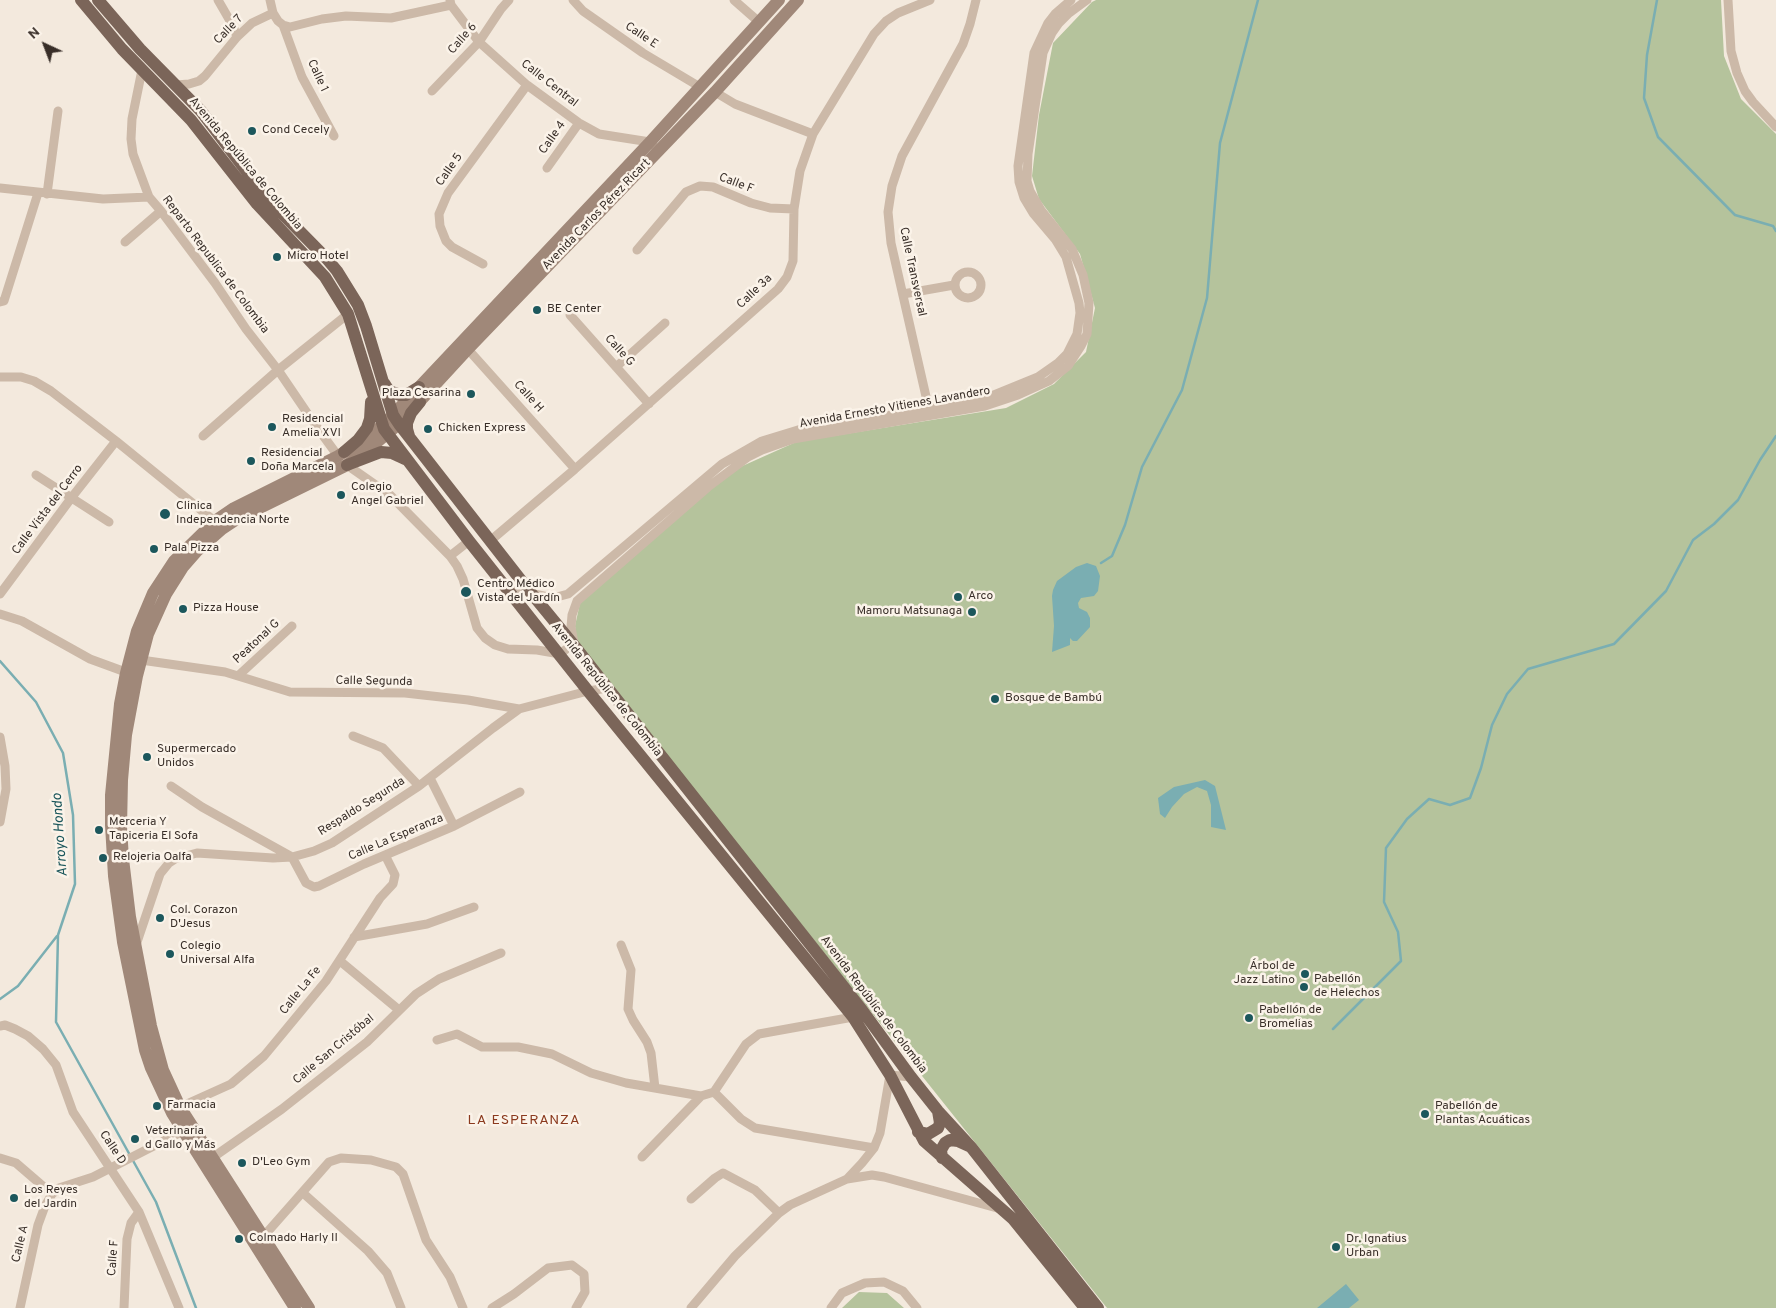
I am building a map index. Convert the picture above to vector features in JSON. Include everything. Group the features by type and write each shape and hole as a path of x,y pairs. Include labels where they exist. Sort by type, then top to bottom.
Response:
{"main road":[{"name":"Avenida República de Colombia","path":"80,0 122,50 191,120 257,204 325,277 348,314 371,387 408,460 469,541 588,691 854,1017 890,1075 924,1141 1013,1219 1085,1308"},
{"name":"Avenida República de Colombia","path":"98,0 140,49 176,84 201,112 267,198 328,259 337,271 358,305 381,377 390,424 411,440 850,995 911,1078 971,1147 1098,1308"},
{"name":"Avenida Carlos Pérez Ricart","path":"655,146 700,87 779,0"},
{"name":"Avenida Carlos Pérez Ricart","path":"390,424 420,402 465,346 655,146 715,92 798,0"},
{"name":"Avenida Carlos Pérez Ricart","path":"390,424 419,387 465,346"},
{"path":"381,377 389,391 394,394 406,395 419,387"},
{"path":"343,458 367,428 370,420 371,387"},
{"path":"411,440 407,423 411,412 420,402"},
{"path":"295,1308 187,1129 161,1093 145,1050 123,942 114,876 111,841 112,795 117,732 131,674 137,631 153,593 174,561 218,525 238,519 343,458 364,453 390,424"},
{"path":"343,458 381,452 392,453 408,460"},
{"path":"218,525 175,580 156,615 141,660 131,674 121,827 125,878 135,949 157,1050 187,1129 212,1158 309,1308"},
{"path":"918,1132 928,1134 938,1128 940,1123 938,1111"},
{"path":"942,1158 942,1146 950,1140 958,1141 971,1147"}],"street":[{"path":"218,0 237,37"},
{"path":"270,0 273,13 278,21 290,27 322,19 346,16 391,18 450,3"},
{"name":"Calle 6","path":"432,91 479,42 509,0"},
{"name":"Calle E","path":"573,0 583,11 643,53 700,87"},
{"path":"734,0 759,22"},
{"name":"Calle 3a","path":"490,541 575,469 778,289 787,277 793,260 794,209 800,171 814,134 874,34 886,21 898,13 930,0"},
{"name":"Calle Transversal","path":"930,413 891,243 888,212 892,186 902,156 963,44 976,0"},
{"name":"Avenida Ernesto Vitienes Lavandero","path":"527,588 534,594 543,597 553,598 568,594 648,532 705,483 762,450 813,432 985,406 1033,389 1049,381 1068,366 1087,334 1089,303 1083,275 1072,249 1035,201 1022,166 1034,53 1048,23 1055,14 1072,0"},
{"name":"Avenida Ernesto Vitienes Lavandero","path":"1022,166 1043,53 1052,33 1059,24 1086,0"},
{"path":"1728,0 1731,51 1737,73 1745,91 1753,102 1776,126"},
{"name":"Calle Central","path":"450,3 479,42 527,85 579,123 599,134 655,146"},
{"name":"Calle 7","path":"176,84 189,84 199,81 237,37 252,23 273,13"},
{"name":"Calle 1","path":"283,25 302,77 334,136"},
{"name":"Reparto Republica de Colombia","path":"142,70 132,119 131,140 133,154 149,197 278,370 316,426 343,458 390,495 450,556 463,579 477,628 485,638 495,645 508,648 560,654"},
{"name":"Calle 5","path":"483,264 452,247 446,241 440,226 439,214 448,193 527,85"},
{"path":"715,92 735,104 814,134"},
{"path":"2,302 43,193 58,111"},
{"name":"Calle 4","path":"547,168 579,123"},
{"name":"Calle F","path":"637,250 686,192 700,186 713,187 750,203 770,208 794,209"},
{"path":"0,188 103,199 149,197"},
{"path":"125,242 161,211"},
{"path":"903,294 954,285"},
{"path":"203,436 278,370 348,314"},
{"name":"Calle G","path":"570,315 649,404"},
{"path":"616,367 664,322"},
{"name":"Calle H","path":"465,346 575,469"},
{"path":"0,377 20,377 51,390 218,525"},
{"name":"Calle Vista del Cerro","path":"0,594 116,441"},
{"path":"36,475 109,522"},
{"name":"Avenida Ernesto Vitienes Lavandero","path":"573,644 572,615 577,601 648,532"},
{"path":"450,556 469,541"},
{"path":"510,592 527,588"},
{"path":"0,614 22,621 90,659 131,674"},
{"name":"Peatonal G","path":"239,675 292,626"},
{"path":"560,654 573,644"},
{"name":"Calle Segunda","path":"141,660 239,675 290,692 405,693 468,700 519,709 588,691 608,688"},
{"name":"Respaldo Segunda","path":"135,949 160,874 175,859 197,853 273,858 292,857 314,851 332,843 419,786 519,709"},
{"path":"353,736 383,748 419,786"},
{"path":"0,737 5,766 6,788 3,814 0,822"},
{"path":"430,778 454,826"},
{"path":"171,786 202,807 292,857"},
{"name":"Calle La Esperanza","path":"292,857 306,883 314,887 319,886 385,855 454,826 520,792"},
{"name":"Calle La Fe","path":"180,1107 231,1084 264,1056 326,981 354,936 395,880 395,875 385,855"},
{"path":"354,936 427,924 474,907"},
{"path":"621,945 631,970 628,1009 647,1042 651,1053 655,1088"},
{"name":"Calle San Cristóbal","path":"212,1158 282,1109 367,1042 416,994 439,979 502,953"},
{"path":"340,960 399,1010"},
{"path":"437,1040 457,1034 482,1047 518,1047 552,1054 591,1073 626,1083 701,1096 714,1092 746,1044 760,1034 854,1017"},
{"name":"Calle D","path":"0,1026 5,1025 28,1036 44,1049 56,1065 73,1112 139,1212 179,1308"},
{"path":"846,1179 874,1148 880,1133 890,1075 911,1078"},
{"path":"714,1092 741,1118 755,1128 874,1148"},
{"path":"642,1157 701,1096"},
{"path":"0,1158 16,1163 52,1194 59,1188 92,1177 187,1129"},
{"path":"263,1237 328,1162 341,1158 371,1160 396,1167 403,1174 426,1240 450,1278 463,1308"},
{"path":"691,1199 723,1173 737,1179 758,1193 779,1213"},
{"path":"691,1308 735,1256 779,1213 790,1205 846,1179 872,1175 884,1177 1001,1209"},
{"path":"303,1192 368,1251 387,1273 401,1308"},
{"name":"Calle A","path":"20,1308 38,1225 52,1194"},
{"name":"Calle F","path":"124,1308 127,1240 131,1223 139,1212"},
{"path":"492,1308 548,1268 572,1265 584,1274 585,1292 576,1308"},
{"path":"831,1308 842,1293 865,1283 884,1282 903,1292 917,1308"}],"green space":[{"path":"1096,0 1721,0 1724,56 1741,99 1776,134 1776,1308 1107,1308 577,643 575,626 580,603 653,535 738,468 796,442 1006,408 1054,384 1086,352 1095,308 1080,254 1039,199 1032,176 1039,115 1053,43"},
{"path":"859,1292 887,1293 904,1308 842,1308"}],"water":[{"path":"1087,563 1096,566 1100,576 1098,591 1094,596 1081,598 1078,603 1079,608 1087,612 1090,618 1090,627 1077,641 1073,641 1070,638 1070,645 1052,652 1054,626 1053,590 1057,581 1076,567"},
{"path":"1205,780 1215,786 1226,830 1211,827 1211,805 1207,791 1197,787 1184,794 1165,818 1160,814 1158,798 1174,787"},
{"path":"1346,1284 1359,1300 1349,1308 1317,1308"}],"waterway":[{"path":"1101,563 1112,556 1125,525 1142,467 1182,390 1207,298 1220,143 1258,0"},
{"path":"1657,0 1647,55 1644,98 1658,137 1735,215 1773,226 1776,231"},
{"path":"1333,1029 1401,961 1398,932 1384,902 1386,848 1407,819 1429,799 1450,805 1470,798 1481,768 1492,725 1507,694 1528,669 1614,644 1666,591 1693,540 1714,524 1738,500 1760,460 1776,436"},
{"name":"Arroyo Hondo","path":"0,661 36,702 63,753 73,815 75,884 58,935 56,1022 156,1202 196,1308"},
{"path":"0,999 18,986 57,936"}],"place":[{"name":"Cond Cecely","path":"252,131"},
{"name":"Micro Hotel","path":"277,257"},
{"name":"BE Center","path":"537,310"},
{"name":"Plaza Cesarina","path":"471,394"},
{"name":"Residencial Amelia XVI","path":"272,427"},
{"name":"Chicken Express","path":"428,429"},
{"name":"Residencial Doña Marcela","path":"251,461"},
{"name":"Colegio Angel Gabriel","path":"341,495"},
{"name":"Clinica Independencia Norte","path":"165,514"},
{"name":"Pala Pizza","path":"154,549"},
{"name":"Centro Médico Vista del Jardín","path":"466,592"},
{"name":"Arco","path":"958,597"},
{"name":"Pizza House","path":"183,609"},
{"name":"Mamoru Matsunaga","path":"972,612"},
{"name":"Bosque de Bambú","path":"995,699"},
{"name":"Supermercado Unidos","path":"147,757"},
{"name":"Merceria Y Tapiceria El Sofa","path":"99,830"},
{"name":"Relojeria Oalfa","path":"103,858"},
{"name":"Col. Corazon D'Jesus","path":"160,918"},
{"name":"Colegio Universal Alfa","path":"170,954"},
{"name":"Árbol de Jazz Latino","path":"1305,974"},
{"name":"Pabellón de Helechos","path":"1304,987"},
{"name":"Pabellón de Bromelias","path":"1249,1018"},
{"name":"Farmacia","path":"157,1106"},
{"name":"Pabellón de Plantas Acuáticas","path":"1425,1114"},
{"name":"Veterinaria d Gallo y Más","path":"135,1139"},
{"name":"D'Leo Gym","path":"242,1163"},
{"name":"Los Reyes del Jardin","path":"14,1198"},
{"name":"Colmado Harly II","path":"239,1239"},
{"name":"Dr. Ignatius Urban","path":"1336,1247"}],"district":[{"name":"LA ESPERANZA","path":"524,1121"}]}
